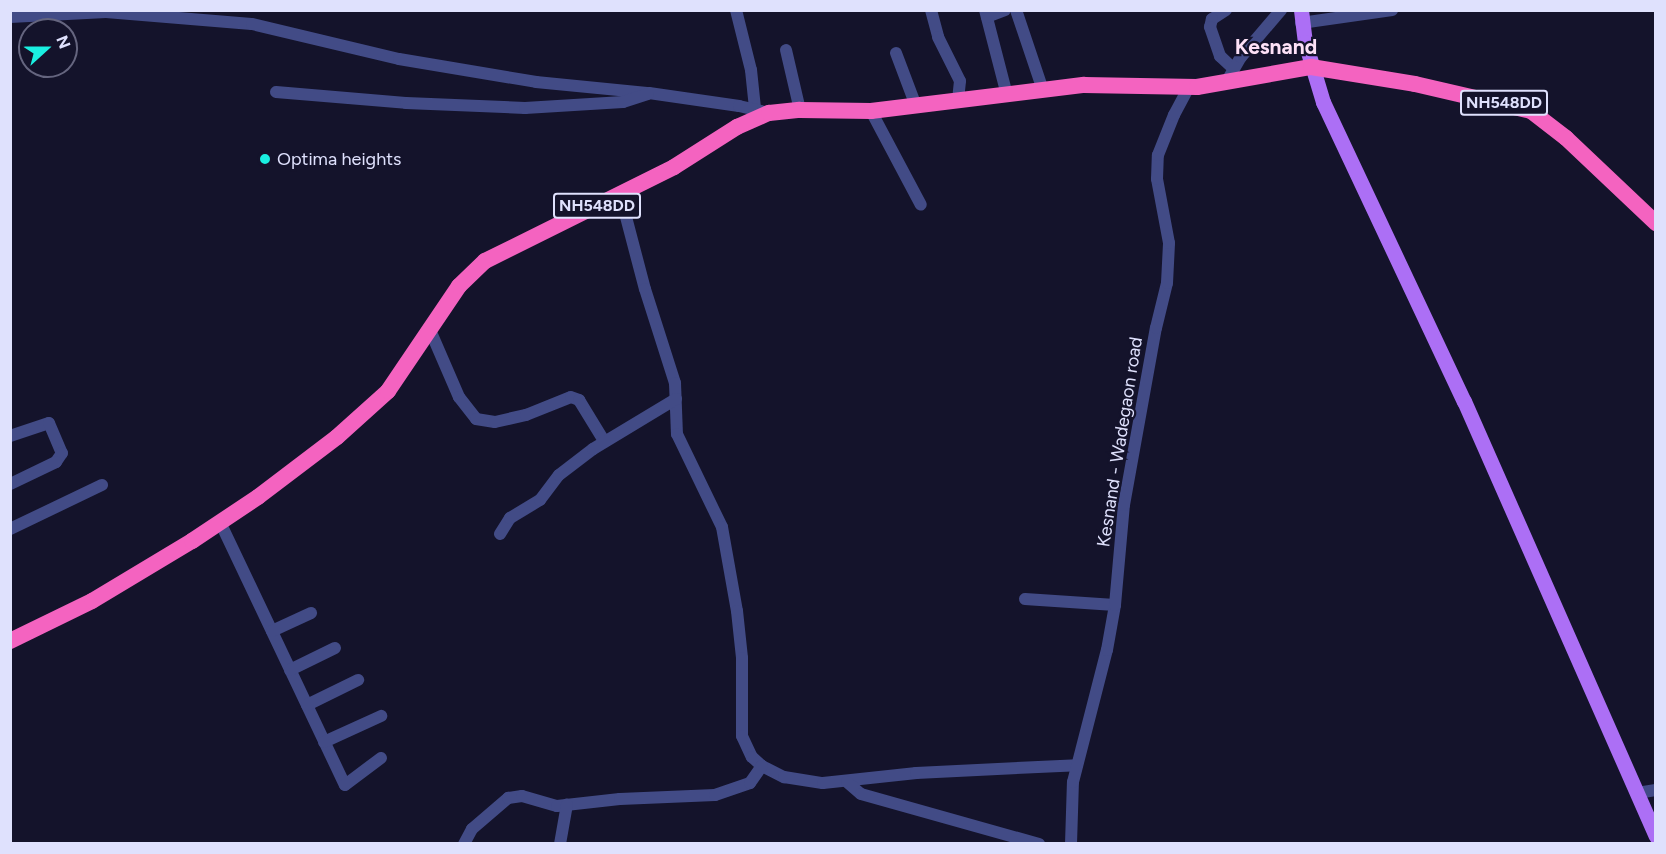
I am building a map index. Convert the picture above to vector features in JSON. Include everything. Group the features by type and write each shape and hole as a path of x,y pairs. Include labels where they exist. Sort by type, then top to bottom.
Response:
{"highway":[{"name":"NH548DD","path":"10,641 92,601 220,522 258,497 364,414 388,391 459,286 485,261 674,167 762,111 871,111 1111,84 1189,87 1230,75 1311,67 1405,82 1531,111 1566,138 1656,223"}],"main road":[{"path":"1301,17 1311,67 1331,122 1418,300 1656,836"}],"street":[{"path":"10,17 106,12 252,24 399,59 536,82 649,93 762,111 736,10"},
{"path":"931,10 938,38 960,81 958,100"},
{"path":"1005,10 986,14 1007,95"},
{"path":"1016,10 1043,90"},
{"path":"1226,10 1209,24 1220,56 1230,75 1281,10"},
{"path":"1301,17 1392,10"},
{"path":"786,50 800,110"},
{"path":"896,53 916,106"},
{"name":"Kesnand - Wadegaon road","path":"1071,843 1071,797 1107,650 1115,605 1124,505 1170,261 1157,179 1158,155 1174,115 1189,87"},
{"path":"276,92 406,103 525,108 623,102 649,93"},
{"path":"871,111 921,205"},
{"path":"620,194 645,288 675,383 677,434 722,527 737,611 742,658 742,736 746,747 762,766 784,777 807,782 847,782 916,773 1077,765"},
{"path":"430,330 459,398 476,419 495,423 526,415 571,397 579,400 604,441"},
{"path":"500,534 510,518 540,500 559,475 604,441 676,399"},
{"path":"10,436 49,423 62,456 56,462 10,484"},
{"path":"10,529 102,485"},
{"path":"220,522 345,785 381,758"},
{"path":"1025,599 1115,605"},
{"path":"272,631 311,613"},
{"path":"290,669 335,648"},
{"path":"307,705 358,680"},
{"path":"324,742 381,716"},
{"path":"464,843 472,829 508,798 522,796 550,805 567,806 600,800 724,794 750,783 762,766"},
{"path":"847,782 861,794 1039,843"},
{"path":"1636,793 1656,790"},
{"path":"560,843 567,806"}],"place":[{"name":"Optima heights","path":"265,159"}],"district":[{"name":"Kesnand","path":"1276,47"}]}
